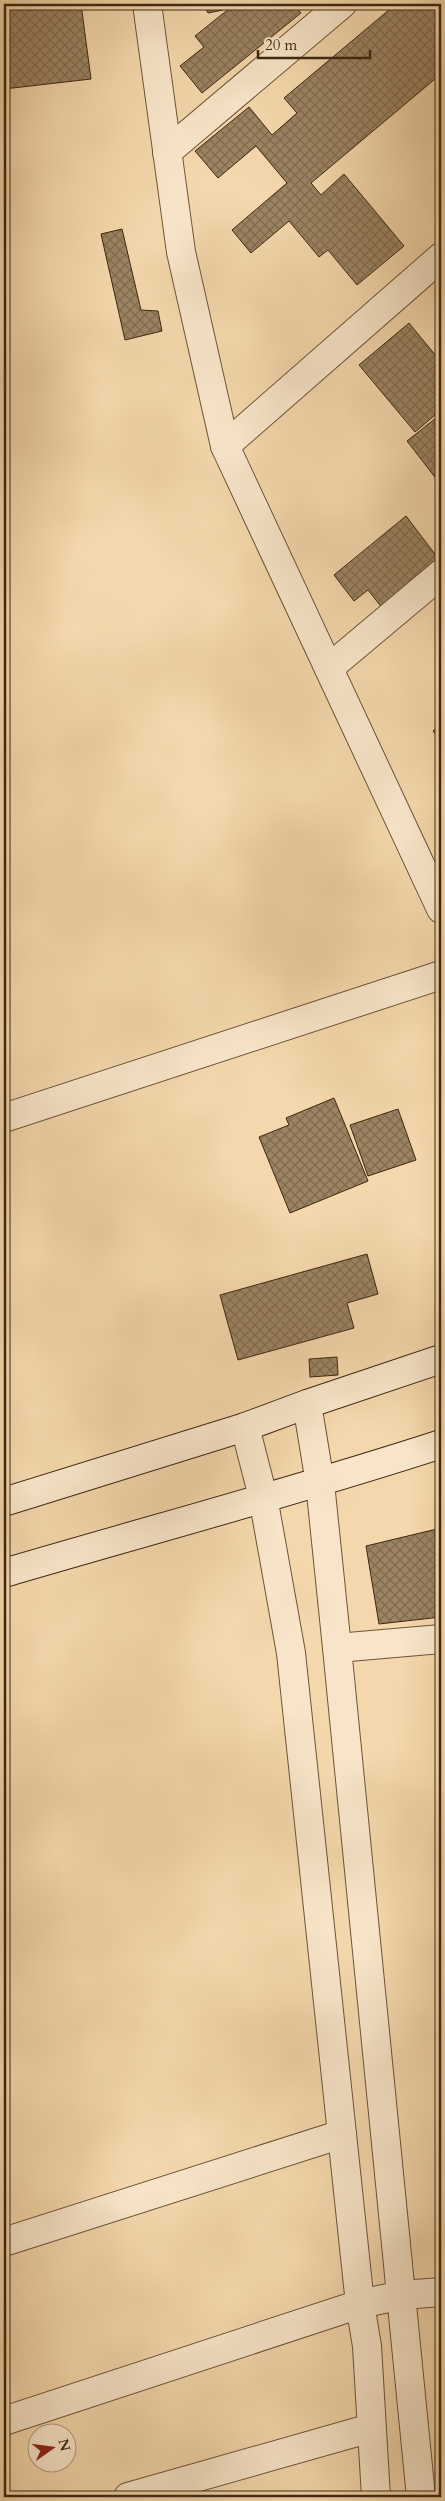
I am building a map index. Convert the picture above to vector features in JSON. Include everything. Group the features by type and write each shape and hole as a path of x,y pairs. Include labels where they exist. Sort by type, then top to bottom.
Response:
{"street":[{"path":"147,4 181,252 225,446 441,909"},
{"path":"167,152 342,4"},
{"path":"225,446 441,257"},
{"path":"329,668 441,574"},
{"path":"4,1118 441,975"},
{"path":"4,1502 245,1427 441,1359"},
{"path":"307,1404 320,1483 338,1648 421,2497"},
{"path":"245,1427 263,1497 291,1653 360,2304 367,2346 376,2497"},
{"path":"4,1573 263,1497 320,1483 441,1444"},
{"path":"338,1648 441,1639"},
{"path":"4,2242 342,2134"},
{"path":"4,2421 360,2304 402,2295 441,2292"},
{"path":"128,2497 371,2428"}],"building":[{"path":"4,4 81,4 91,79 4,89"},
{"path":"203,4 229,4 223,10 208,13"},
{"path":"235,4 294,4 301,13 202,93 180,66 204,47 195,36"},
{"path":"396,4 441,4 441,68 438,71 441,74 311,183 321,195 344,174 404,246 357,285 328,250 319,257 289,221 251,253 232,230 287,183 256,146 218,178 195,151 249,107 272,135 297,113 284,98"},
{"path":"122,229 141,310 158,311 162,331 125,340 101,234"},
{"path":"409,323 441,362 441,410 415,432 359,365"},
{"path":"441,414 441,485 407,441"},
{"path":"406,516 441,562 383,609 368,590 354,601 334,575"},
{"path":"441,724 441,741 433,731"},
{"path":"334,1098 368,1181 290,1213 259,1137 289,1125 286,1118"},
{"path":"398,1109 416,1160 368,1176 350,1125"},
{"path":"367,1254 378,1294 347,1303 354,1328 238,1360 220,1295"},
{"path":"337,1357 338,1375 310,1377 309,1359"},
{"path":"441,1528 441,1617 379,1624 366,1546"}]}
